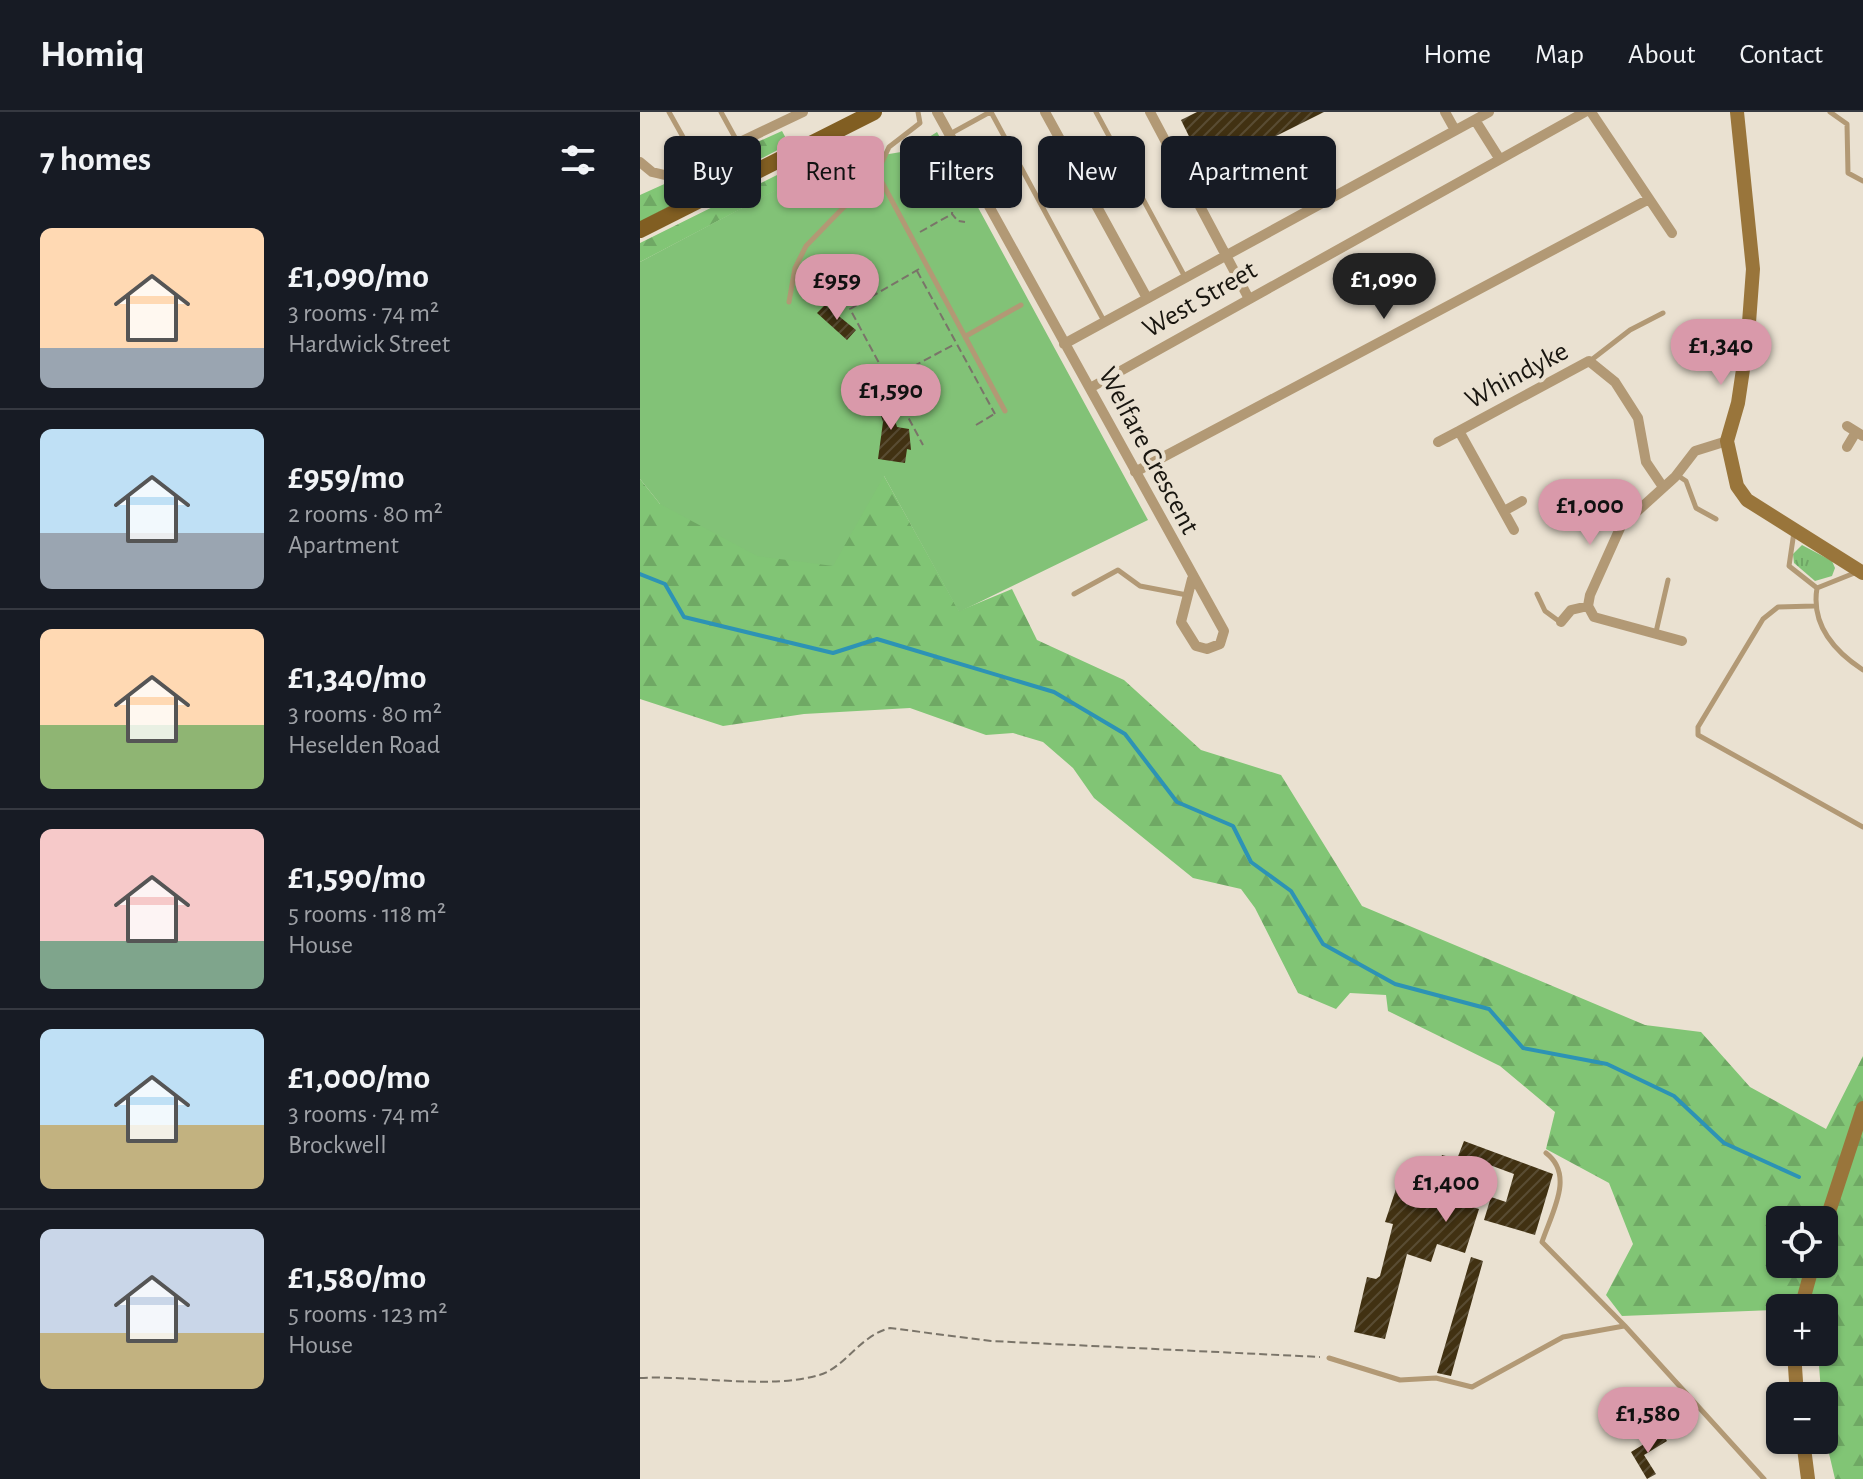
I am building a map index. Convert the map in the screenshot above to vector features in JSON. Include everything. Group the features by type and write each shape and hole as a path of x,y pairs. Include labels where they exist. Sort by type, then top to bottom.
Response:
{"main road":[{"path":"640,230 870,113"}],"street":[{"path":"749,136 780,117 803,112"},
{"name":"Welfare Crescent","path":"937,112 1192,579 1224,631 1220,644 1207,649 1196,646 1181,622 1192,579"},
{"path":"1045,112 1147,298"},
{"path":"1150,112 1163,136"},
{"path":"1445,112 1455,130"},
{"path":"1064,344 1489,112"},
{"path":"1588,112 1672,233"},
{"name":"West Street","path":"1090,388 1248,297 1588,112"},
{"path":"1737,112 1753,269 1748,336 1738,403 1727,441 1737,486 1747,500 1862,572"},
{"path":"1475,120 1499,158"},
{"path":"640,162 652,172 664,175"},
{"path":"1135,472 1649,199"},
{"path":"1202,208 1248,297"},
{"name":"Whindyke","path":"1438,442 1589,361 1615,382 1638,418 1646,462 1663,487"},
{"name":"Whindyke","path":"1459,431 1514,530"},
{"path":"1847,447 1855,431"},
{"path":"1682,641 1594,617 1588,606 1606,552 1621,526 1676,474 1695,451 1727,441"},
{"path":"1504,511 1522,501"},
{"path":"1561,622 1571,610 1588,606"},
{"path":"1831,1206 1863,1108"},
{"path":"1805,1454 1808,1479"}],"lane":[{"path":"669,112 682,136"},
{"path":"721,112 734,136"},
{"path":"884,158 889,147 920,123 918,112"},
{"path":"949,134 991,112 1104,322"},
{"path":"1096,112 1185,277"},
{"path":"1830,112 1847,124 1848,173 1863,181"},
{"path":"884,186 1004,409"},
{"path":"789,302 795,268 806,246 843,208"},
{"path":"966,336 1021,305"},
{"path":"1589,361 1630,330 1663,313"},
{"path":"1676,474 1686,481 1696,508 1716,519"},
{"path":"1794,531 1789,566 1817,588"},
{"path":"1074,594 1118,570 1140,586 1188,596"},
{"path":"1817,588 1862,572"},
{"path":"1656,633 1668,580"},
{"path":"1817,588 1814,606 1818,621 1841,655 1863,670"},
{"path":"1537,594 1545,611 1561,622"},
{"path":"1814,606 1778,607 1763,619 1698,727 1698,735 1863,827"},
{"path":"1546,1153 1558,1162 1562,1177 1542,1242 1625,1326 1764,1479"},
{"path":"1329,1358 1400,1380 1436,1378 1472,1387 1563,1337 1625,1326"}],"path":[{"path":"952,208 952,214 958,221 965,222"},
{"path":"912,237 952,214"},
{"path":"923,445 850,309 926,264"},
{"path":"916,270 995,414"},
{"path":"871,389 957,343"},
{"path":"976,425 1004,409"},
{"path":"640,1378 798,1381 824,1374 874,1332 890,1328 991,1341 1329,1358"}],"green space":[{"path":"782,131 785,136 777,136 777,150 761,159 761,140"},
{"path":"900,152 900,208 978,208 1148,520 959,612 884,476 833,566 757,556 660,504 640,479 640,262 742,208 761,208 761,198 777,189 777,208 884,208 884,155"},
{"path":"777,175 777,190 761,198 761,183"},
{"path":"664,184 664,208 667,208 640,222 640,195"},
{"path":"710,208 743,208 640,262 640,243"},
{"path":"884,476 959,611 1012,589 1037,640 1124,680 1201,750 1281,775 1362,906 1645,1025 1701,1032 1750,1087 1826,1129 1863,1056 1863,1479 1835,1479 1829,1454 1838,1454 1838,1382 1820,1382 1819,1366 1838,1366 1838,1294 1766,1294 1766,1310 1622,1316 1606,1295 1633,1244 1609,1183 1546,1149 1555,1112 1500,1066 1388,1011 1386,995 1350,993 1336,1009 1298,993 1255,908 1241,889 1193,878 1094,798 1073,768 1043,742 1013,733 986,735 910,708 804,714 723,726 640,699 640,479 660,504"},
{"path":"1802,545 1832,561 1835,568 1832,576 1815,581 1794,563 1793,554"}],"building":[{"path":"1197,112 1324,112 1276,136 1189,136 1181,120"},
{"path":"825,305 856,330 847,340 817,313"},
{"path":"885,387 897,427 909,429 911,450 907,449 905,463 878,459 883,422 873,390"},
{"path":"1464,1141 1553,1174 1535,1235 1484,1220 1491,1197 1506,1202 1514,1174 1471,1158 1457,1202 1479,1209 1465,1253 1437,1244 1431,1262 1407,1254 1385,1339 1354,1332 1367,1277 1376,1279 1380,1276 1393,1224 1385,1222 1398,1183 1429,1193 1442,1155 1457,1159"},
{"path":"1471,1257 1483,1261 1451,1376 1437,1373"},
{"path":"1662,1433 1667,1441 1644,1455 1656,1474 1647,1479 1631,1452"}],"waterway":[{"path":"640,574 665,584 684,617 833,653 877,639 1054,692 1125,734 1177,802 1233,826 1251,862 1291,891 1323,944 1395,984 1489,1009 1523,1048 1607,1064 1674,1096 1724,1143 1799,1177"}]}
